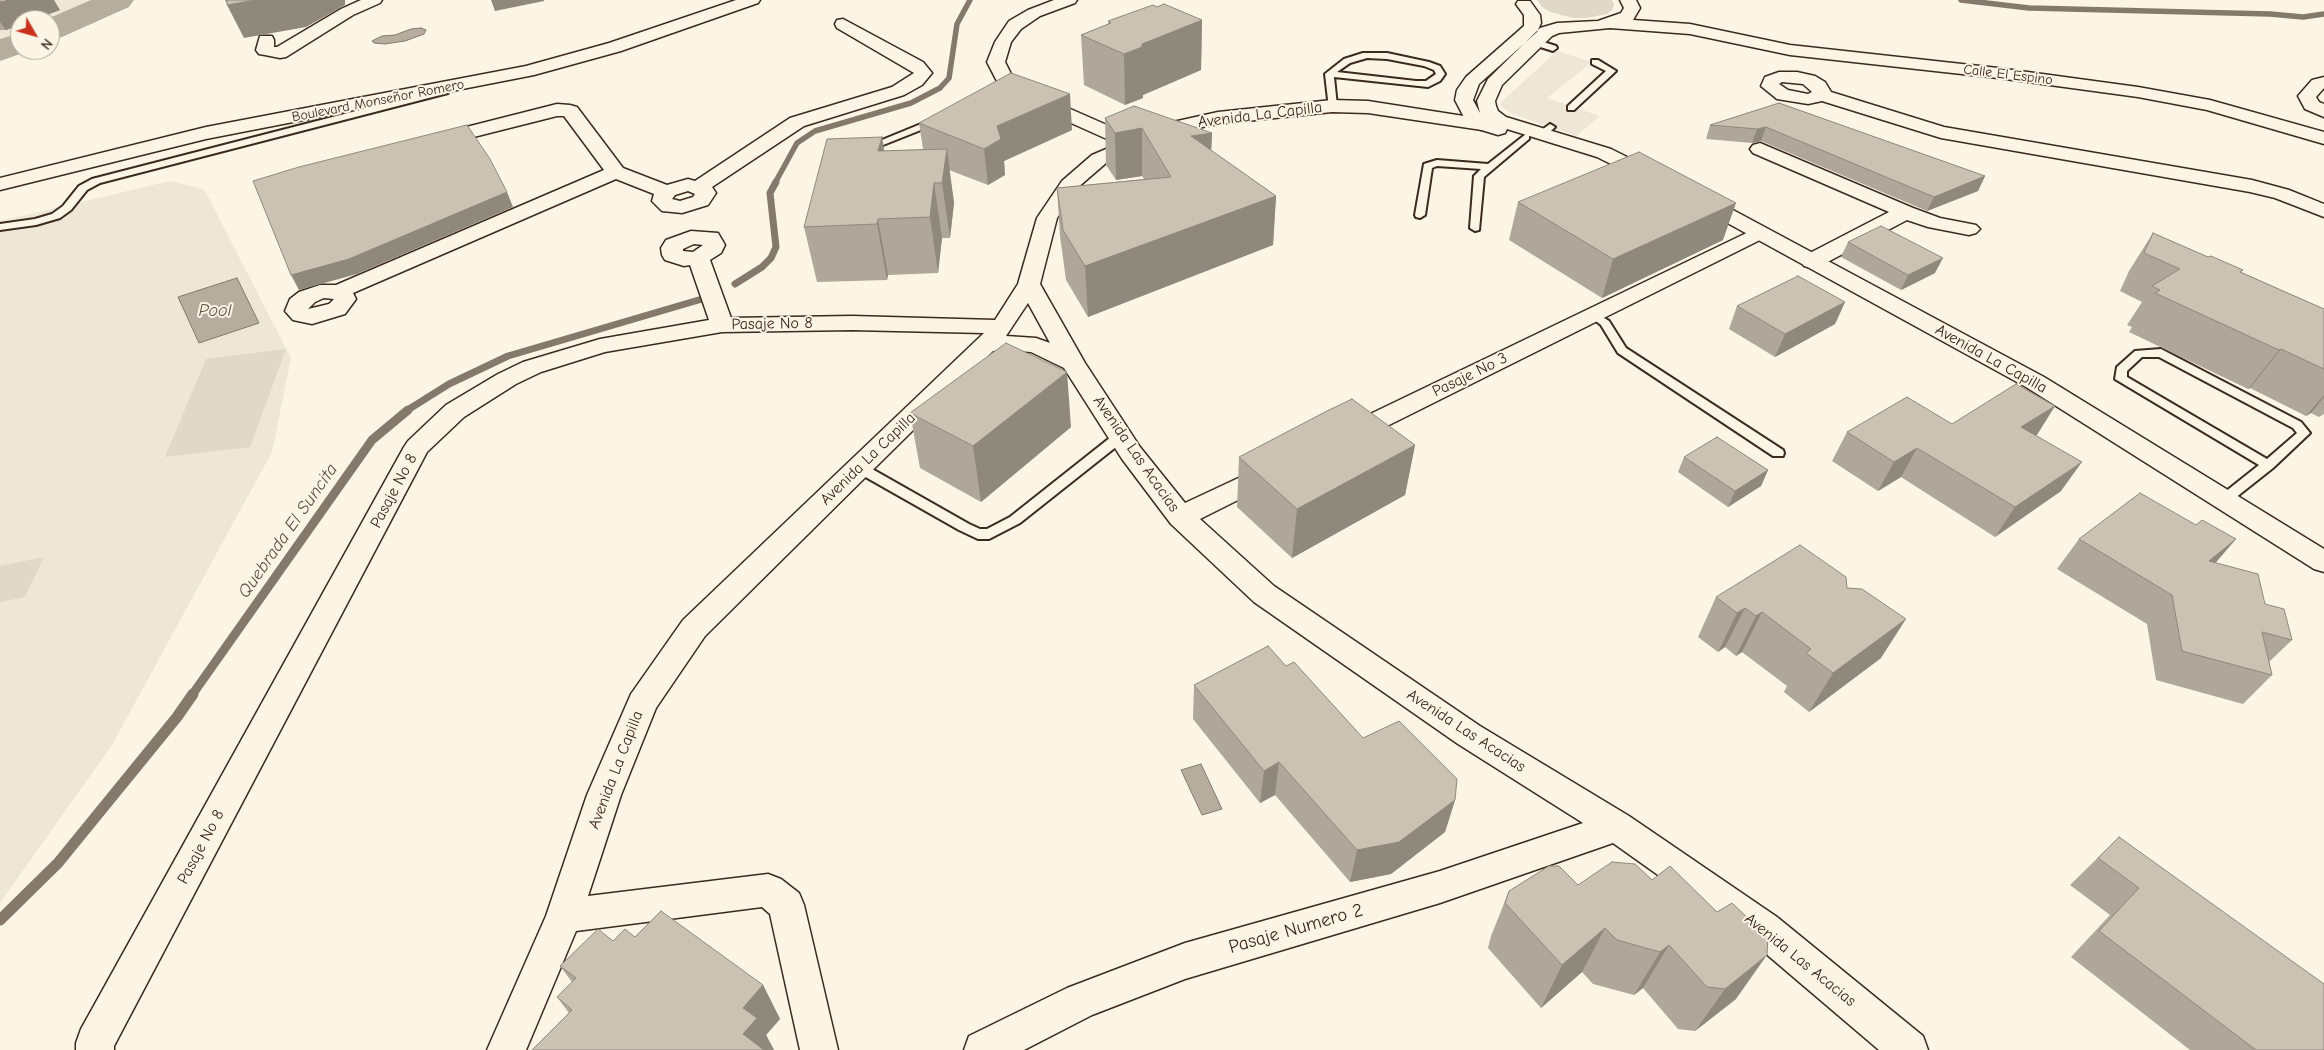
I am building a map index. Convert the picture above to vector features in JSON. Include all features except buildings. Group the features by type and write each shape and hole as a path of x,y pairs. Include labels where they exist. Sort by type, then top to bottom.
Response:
{"main road":[{"path":"266,40 265,50 280,53 347,12 374,0"},
{"name":"Boulevard Monseñor Romero","path":"149,129 227,112 529,54 632,26 704,0"},
{"name":"Boulevard Monseñor Romero","path":"0,168 53,161 489,80 615,47 752,0"},
{"path":"1069,0 1034,14 1015,25 1003,42 996,62 1006,83 1015,95 1135,144"},
{"path":"1534,42 1546,32 1557,28 1603,24 1623,19 1631,11 1630,0"},
{"name":"Calle El Espino","path":"1630,0 1690,29"},
{"path":"1523,2 1533,12 1553,20 1603,24"},
{"path":"1482,124 1466,106 1464,100 1466,90 1472,81 1531,28 1533,23 1532,15 1523,2"},
{"path":"668,221 698,195 796,122 898,91 916,81 923,73 917,66 843,24"},
{"name":"Calle El Espino","path":"1603,24 1690,29 1790,50 2138,92 2210,106 2324,138"},
{"name":"Avenida La Capilla","path":"1534,42 1494,82 1486,101 1490,114 1499,121 1539,133 1676,186 2035,382 2324,562"},
{"path":"2324,82 2318,84 2307,96 2312,105 2324,111"},
{"path":"1820,95 1935,130 2252,186 2282,194 2324,211"},
{"name":"Avenida La Capilla","path":"506,1050 564,916 604,795 642,703 694,628 994,336 1029,284 1047,218 1069,185 1099,160 1171,128 1218,118 1332,106 1410,112 1448,112 1466,106"},
{"path":"415,145 557,110 570,111 616,172 668,221 678,241 691,237 710,238"},
{"name":"Avenida La Capilla","path":"1410,112 1539,133"},
{"path":"0,199 64,178 315,113"},
{"name":"Boulevard Monseñor Romero","path":"0,184 102,141"},
{"path":"1760,149 1906,212 1935,223 1969,229"},
{"path":"338,292 616,172"},
{"path":"668,221 673,255 678,258 698,258 713,248 714,245 710,238 698,195"},
{"path":"1812,261 1906,212"},
{"name":"Pasaje No 3","path":"1324,447 1759,233"},
{"path":"698,258 722,325"},
{"name":"Avenida Las Acacias","path":"1029,284 1073,362 1121,436 1180,517 1264,594 1470,735 1617,827 1764,929 1909,1050"},
{"name":"Pasaje No 8","path":"95,1050 95,1043 417,447 469,401 532,367 600,346 722,325 852,323 994,336"},
{"path":"994,336 1002,342 1036,345 1073,362"},
{"path":"1180,517 1288,464"},
{"name":"Pasaje Numero 2","path":"983,1050 1080,1001 1185,961 1440,887 1617,827"},
{"path":"564,916 768,890 786,905 819,1048"}],"lane":[{"path":"1534,42 1553,48"},
{"path":"1366,55 1387,56 1426,64 1437,68 1440,74 1438,79 1428,84 1329,74 1347,61 1366,55"},
{"path":"1571,108 1612,71 1595,62"},
{"path":"1329,74 1332,106"},
{"path":"0,227 36,222 56,216 67,208 83,188 96,181 489,80"},
{"path":"858,153 950,116"},
{"path":"1475,228 1479,176 1539,133"},
{"path":"1420,215 1427,166 1437,163 1489,167"},
{"path":"1593,314 1606,323 1622,350 1778,453"},
{"path":"2225,499 2268,465 2304,433 2297,425 2161,353 2140,354 2121,370 2121,379 2268,465"},
{"path":"860,468 964,527 978,534 990,534 1015,520 1121,436"}],"shaded area":[{"path":"0,0 100,0 60,18 60,10 10,10 10,40 0,44"},
{"path":"1537,0 1612,0 1614,5 1607,14 1586,18 1573,18 1550,12 1542,7"},
{"path":"1557,51 1592,62 1547,98 1600,116 1576,136 1510,113 1499,104"},
{"path":"170,181 204,189 291,358 272,452 112,745 0,903 0,221"},
{"path":"286,349 250,447 165,457 206,359"},
{"path":"44,557 25,597 0,602 0,566"}],"water":[{"path":"421,28 426,30 424,34 405,41 385,44 372,41 382,36 395,35 411,29"},
{"name":"Pool","path":"237,278 259,323 199,343 178,297"},
{"path":"1201,764 1222,809 1202,815 1181,770"}],"waterway":[{"path":"60,26 118,0"},
{"name":"Quebrada El Suncita","path":"775,183 797,143 815,131 911,103 940,88 949,78 957,24 970,0"},
{"path":"1961,0 2029,8 2270,14 2303,17 2324,14"},
{"path":"0,51 10,47"},
{"name":"Quebrada El Suncita","path":"735,284 762,267 771,258 776,247 770,193 776,182"},
{"name":"Quebrada El Suncita","path":"406,411 449,384 508,356 702,299"},
{"name":"Quebrada El Suncita","path":"192,695 372,440 408,410"},
{"name":"Quebrada El Suncita","path":"0,920 58,863 177,717 193,694"}]}
